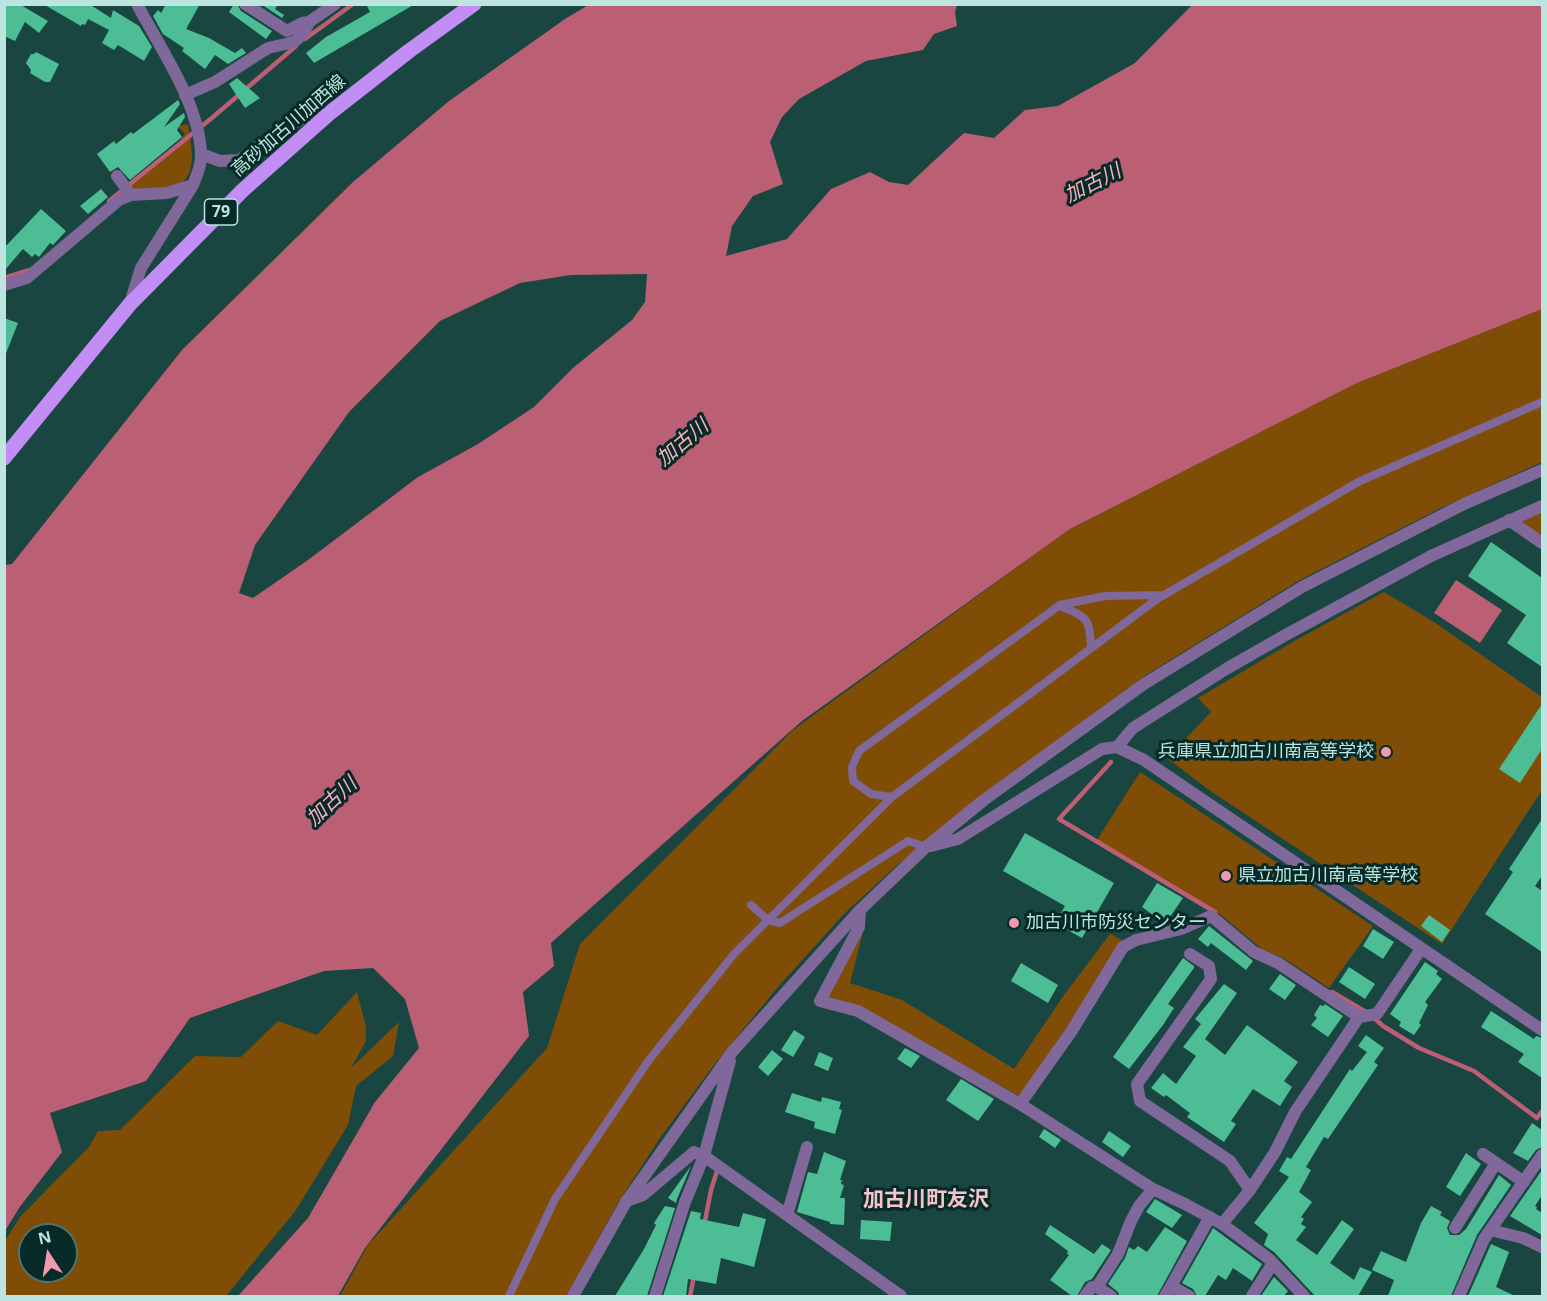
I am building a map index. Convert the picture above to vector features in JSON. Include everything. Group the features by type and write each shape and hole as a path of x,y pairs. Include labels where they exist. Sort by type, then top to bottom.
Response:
{"main road":[{"name":"高砂加古川加西線","path":"4,458 130,304 243,190 331,112 474,4"}],"street":[{"path":"130,304 141,268 193,185 199,170 201,154 194,118 185,95 137,4"},
{"path":"245,4 287,31"},
{"path":"185,95 215,82 268,48 287,31 309,22 335,4"},
{"path":"268,48 294,42 304,33 309,22"},
{"path":"201,154 220,161 239,160 292,124 315,113 331,112"},
{"path":"4,285 27,279 119,200 125,186 167,194 193,185"},
{"path":"573,1296 626,1202 732,1052 860,910 927,847 984,800 1144,684 1302,587 1464,504 1542,470"},
{"path":"1117,747 1133,728 1226,669 1422,561 1542,506"},
{"path":"1509,520 1542,543"},
{"path":"927,847 958,839 1102,749 1117,747 1144,760 1542,1030"},
{"path":"860,910 858,927 820,1001 858,1011 1020,1104 1153,1189 1222,1224 1273,1263 1304,1296"},
{"path":"1020,1104 1071,1032 1123,946 1136,940 1181,928 1211,916 1254,952 1278,963 1359,1017 1377,1014 1421,949"},
{"path":"1190,954 1209,966 1211,979 1137,1084 1140,1101 1230,1161 1250,1190"},
{"path":"1222,1224 1250,1190 1275,1152 1295,1112 1359,1017"},
{"path":"655,1296 704,1156 732,1052"},
{"path":"787,1215 807,1147"},
{"path":"626,1202 643,1195 694,1152 704,1156 902,1296"},
{"path":"1483,1154 1524,1182"},
{"path":"1459,1296 1479,1249 1490,1230 1542,1155"},
{"path":"1455,1228 1496,1163"},
{"path":"1097,1287 1118,1254 1131,1221 1153,1189"},
{"path":"1452,1206 1464,1213"},
{"path":"1189,1296 1168,1291 1210,1217"},
{"path":"1490,1230 1523,1238 1542,1247"},
{"path":"1252,1296 1273,1263"},
{"path":"1086,1296 1092,1287 1097,1287 1111,1296"}],"lane":[{"path":"508,1296 555,1199 649,1060 734,954 892,797 1164,595 1359,481 1542,402"},
{"path":"892,797 871,794 853,781 852,767 859,751 1060,605 1105,596 1164,595"},
{"path":"1060,605 1082,615 1090,626 1091,648"},
{"path":"751,905 768,920 780,923 908,841 927,847"}],"shaded area":[{"path":"188,124 192,160 188,176 174,187 136,191 131,186 182,145 181,139 185,134 178,126"},
{"path":"1542,309 1542,462 1439,509 1300,580 1146,675 974,802 895,867 843,915 777,988 714,1065 660,1138 616,1206 567,1296 340,1296 368,1245 547,1048 580,944 793,730 1070,529 1357,383"},
{"path":"1542,510 1542,539 1520,520"},
{"name":"兵庫県立加古川南高等学校","path":"1384,592 1434,622 1542,697 1542,790 1442,944 1209,790 1167,758 1211,712 1198,698 1296,640"},
{"name":"県立加古川南高等学校","path":"1140,772 1373,926 1329,988 1285,959 1262,949 1221,915 1097,840"},
{"path":"859,930 863,932 850,983 902,1000 1014,1069 1064,995 1110,934 1124,941 1021,1097 864,1009 826,996"},
{"path":"357,992 366,1027 366,1041 351,1068 399,1022 393,1056 356,1086 348,1125 296,1210 226,1296 5,1296 5,1241 20,1217 89,1147 98,1131 120,1130 195,1056 241,1057 278,1021 317,1035"}],"water":[{"name":"加古川","path":"590,4 957,5 955,12 957,26 934,34 923,50 866,61 799,99 782,117 770,142 783,184 753,196 732,226 726,256 787,239 831,189 870,172 889,182 908,185 964,133 994,138 1025,110 1058,106 1135,63 1192,5 1542,5 1542,309 1357,383 1070,529 802,721 551,943 554,966 523,992 529,1036 365,1248 338,1296 238,1296 308,1218 375,1102 419,1048 405,999 373,968 324,971 190,1018 146,1081 50,1113 62,1152 19,1208 5,1231 5,565 12,564 182,350 353,182 449,101 565,19","holes":["647,274 645,302 632,320 573,368 534,407 478,444 418,477 308,560 253,598 239,593 255,545 349,412 440,321 520,283 571,275"]},
{"path":"1456,580 1502,610 1480,643 1434,613"}],"building":[{"path":"4,4 19,4 48,21 39,33 25,22 15,41 4,36"},
{"path":"43,4 89,4 111,18 113,10 139,26 152,47 144,61 118,45 114,50 102,43 109,30 88,19 85,25 81,26"},
{"path":"166,4 200,4 186,29 209,38 235,53 242,48 246,53 228,64 215,55 205,69 182,51 184,48 163,34 153,16 158,10 161,13"},
{"path":"234,4 272,31 266,39 229,12"},
{"path":"261,4 278,4 275,9 284,15 282,18"},
{"path":"366,4 415,4 314,63 306,53 326,37 370,12"},
{"path":"36,52 59,64 50,82 45,82 30,73 31,70 26,63 31,54"},
{"path":"237,78 260,98 245,108 229,84"},
{"path":"178,100 180,104 164,127 184,113 185,117 177,130 182,137 130,180 118,167 110,172 97,154 114,141 116,144 131,132 133,134"},
{"path":"101,189 108,197 88,214 80,206"},
{"path":"41,209 66,231 53,245 50,243 39,257 35,254 32,257 23,249 4,271 4,248"},
{"path":"4,318 18,323 5,356 4,356"},
{"path":"1491,542 1542,578 1542,667 1507,643 1526,615 1468,576"},
{"path":"1542,704 1542,749 1520,783 1499,769"},
{"path":"1542,819 1542,876 1535,886 1542,891 1542,952 1485,914 1513,872 1509,869"},
{"name":"加古川市防災センター","path":"1025,833 1114,883 1082,938 1055,923 1065,906 1003,871"},
{"path":"1157,883 1183,898 1165,924 1142,907"},
{"path":"1429,915 1450,930 1442,942 1421,926"},
{"path":"1209,926 1253,961 1246,970 1211,943 1208,947 1198,939"},
{"path":"1373,929 1394,942 1383,959 1363,946"},
{"path":"1183,958 1194,968 1168,1004 1174,1008 1129,1069 1113,1057"},
{"path":"1425,962 1438,971 1436,974 1442,979 1425,1002 1428,1005 1419,1023 1421,1025 1414,1035 1399,1026 1401,1022 1390,1014"},
{"path":"1021,963 1058,985 1048,1003 1011,981"},
{"path":"1349,967 1375,984 1365,999 1339,982"},
{"path":"1280,974 1296,985 1285,1000 1269,989"},
{"path":"1224,984 1237,993 1205,1039 1225,1055 1247,1025 1298,1062 1284,1081 1292,1087 1280,1106 1253,1089 1231,1121 1236,1124 1224,1142 1187,1117 1190,1113 1166,1095 1164,1097 1151,1088 1163,1073 1176,1084 1196,1056 1183,1047 1201,1024 1195,1019"},
{"path":"1325,1004 1343,1016 1328,1037 1311,1025 1317,1018 1314,1015 1320,1005"},
{"path":"1491,1011 1534,1039 1536,1036 1542,1038 1542,1078 1518,1062 1524,1054 1481,1027"},
{"path":"794,1030 805,1037 793,1057 781,1050"},
{"path":"1366,1035 1384,1048 1374,1062 1378,1065 1328,1139 1324,1137 1306,1167 1311,1170 1299,1192 1312,1202 1301,1217 1304,1219 1301,1224 1306,1227 1296,1240 1317,1255 1342,1220 1354,1229 1330,1263 1354,1280 1360,1267 1372,1272 1358,1296 1315,1296 1274,1252 1264,1245 1268,1234 1254,1223 1289,1177 1279,1171 1287,1157 1291,1159 1350,1069 1352,1071 1367,1052 1358,1046"},
{"path":"905,1048 920,1056 911,1068 897,1059"},
{"path":"772,1050 783,1059 768,1076 758,1067"},
{"path":"819,1052 833,1058 828,1071 814,1065"},
{"path":"961,1079 994,1099 978,1121 946,1100"},
{"path":"792,1093 821,1102 822,1097 841,1102 839,1109 842,1110 835,1134 814,1128 815,1122 785,1112"},
{"path":"1532,1123 1542,1130 1542,1147 1536,1150 1528,1161 1513,1153"},
{"path":"1044,1129 1061,1140 1055,1148 1039,1137"},
{"path":"1109,1131 1131,1146 1123,1157 1102,1142"},
{"path":"824,1152 846,1161 840,1180 844,1185 840,1198 845,1198 844,1225 830,1224 830,1222 797,1212 808,1172 817,1174"},
{"path":"1466,1153 1481,1164 1460,1196 1446,1187"},
{"path":"691,1166 677,1199 676,1203 668,1198"},
{"path":"1542,1170 1542,1195 1535,1206 1542,1213 1542,1235 1510,1216"},
{"path":"1499,1175 1511,1185 1477,1235 1451,1296 1388,1296 1394,1280 1372,1270 1381,1251 1406,1262 1421,1223 1431,1206 1442,1212 1440,1215 1450,1221 1447,1228 1450,1235 1459,1235 1466,1229"},
{"path":"1155,1199 1182,1215 1172,1228 1146,1212"},
{"path":"665,1206 675,1208 647,1296 615,1296 644,1249 656,1225 654,1223"},
{"path":"691,1211 701,1213 700,1219 739,1227 743,1213 766,1219 754,1267 721,1258 716,1284 688,1279 686,1296 663,1296"},
{"path":"861,1220 892,1222 890,1241 860,1239"},
{"path":"1050,1225 1094,1254 1102,1244 1111,1250 1092,1279 1085,1282 1077,1296 1072,1296 1050,1280 1069,1255 1068,1251 1045,1234"},
{"path":"1165,1227 1187,1241 1157,1296 1119,1296 1118,1292 1108,1284 1125,1258 1129,1247 1134,1250 1138,1246 1147,1252"},
{"path":"1213,1228 1262,1264 1252,1281 1233,1268 1226,1280 1218,1275 1205,1296 1197,1296 1193,1289 1182,1283"},
{"path":"1491,1244 1509,1252 1496,1287 1515,1296 1468,1296"},
{"path":"1274,1277 1288,1291 1284,1296 1261,1296"}],"waterway":[{"path":"305,39 353,4"},
{"path":"109,201 296,46"},
{"path":"4,278 30,270"},
{"path":"1111,762 1059,819 1215,912"},
{"path":"1332,992 1366,1012"},
{"path":"1373,1017 1383,1026 1419,1048 1474,1071 1537,1118 1542,1111"},
{"path":"704,1226 717,1171"},
{"path":"690,1296 694,1276"}],"place":[{"name":"兵庫県立加古川南高等学校","path":"1386,752"},
{"name":"県立加古川南高等学校","path":"1226,876"},
{"name":"加古川市防災センター","path":"1014,923"}],"district":[{"name":"加古川町友沢","path":"926,1200"}]}
